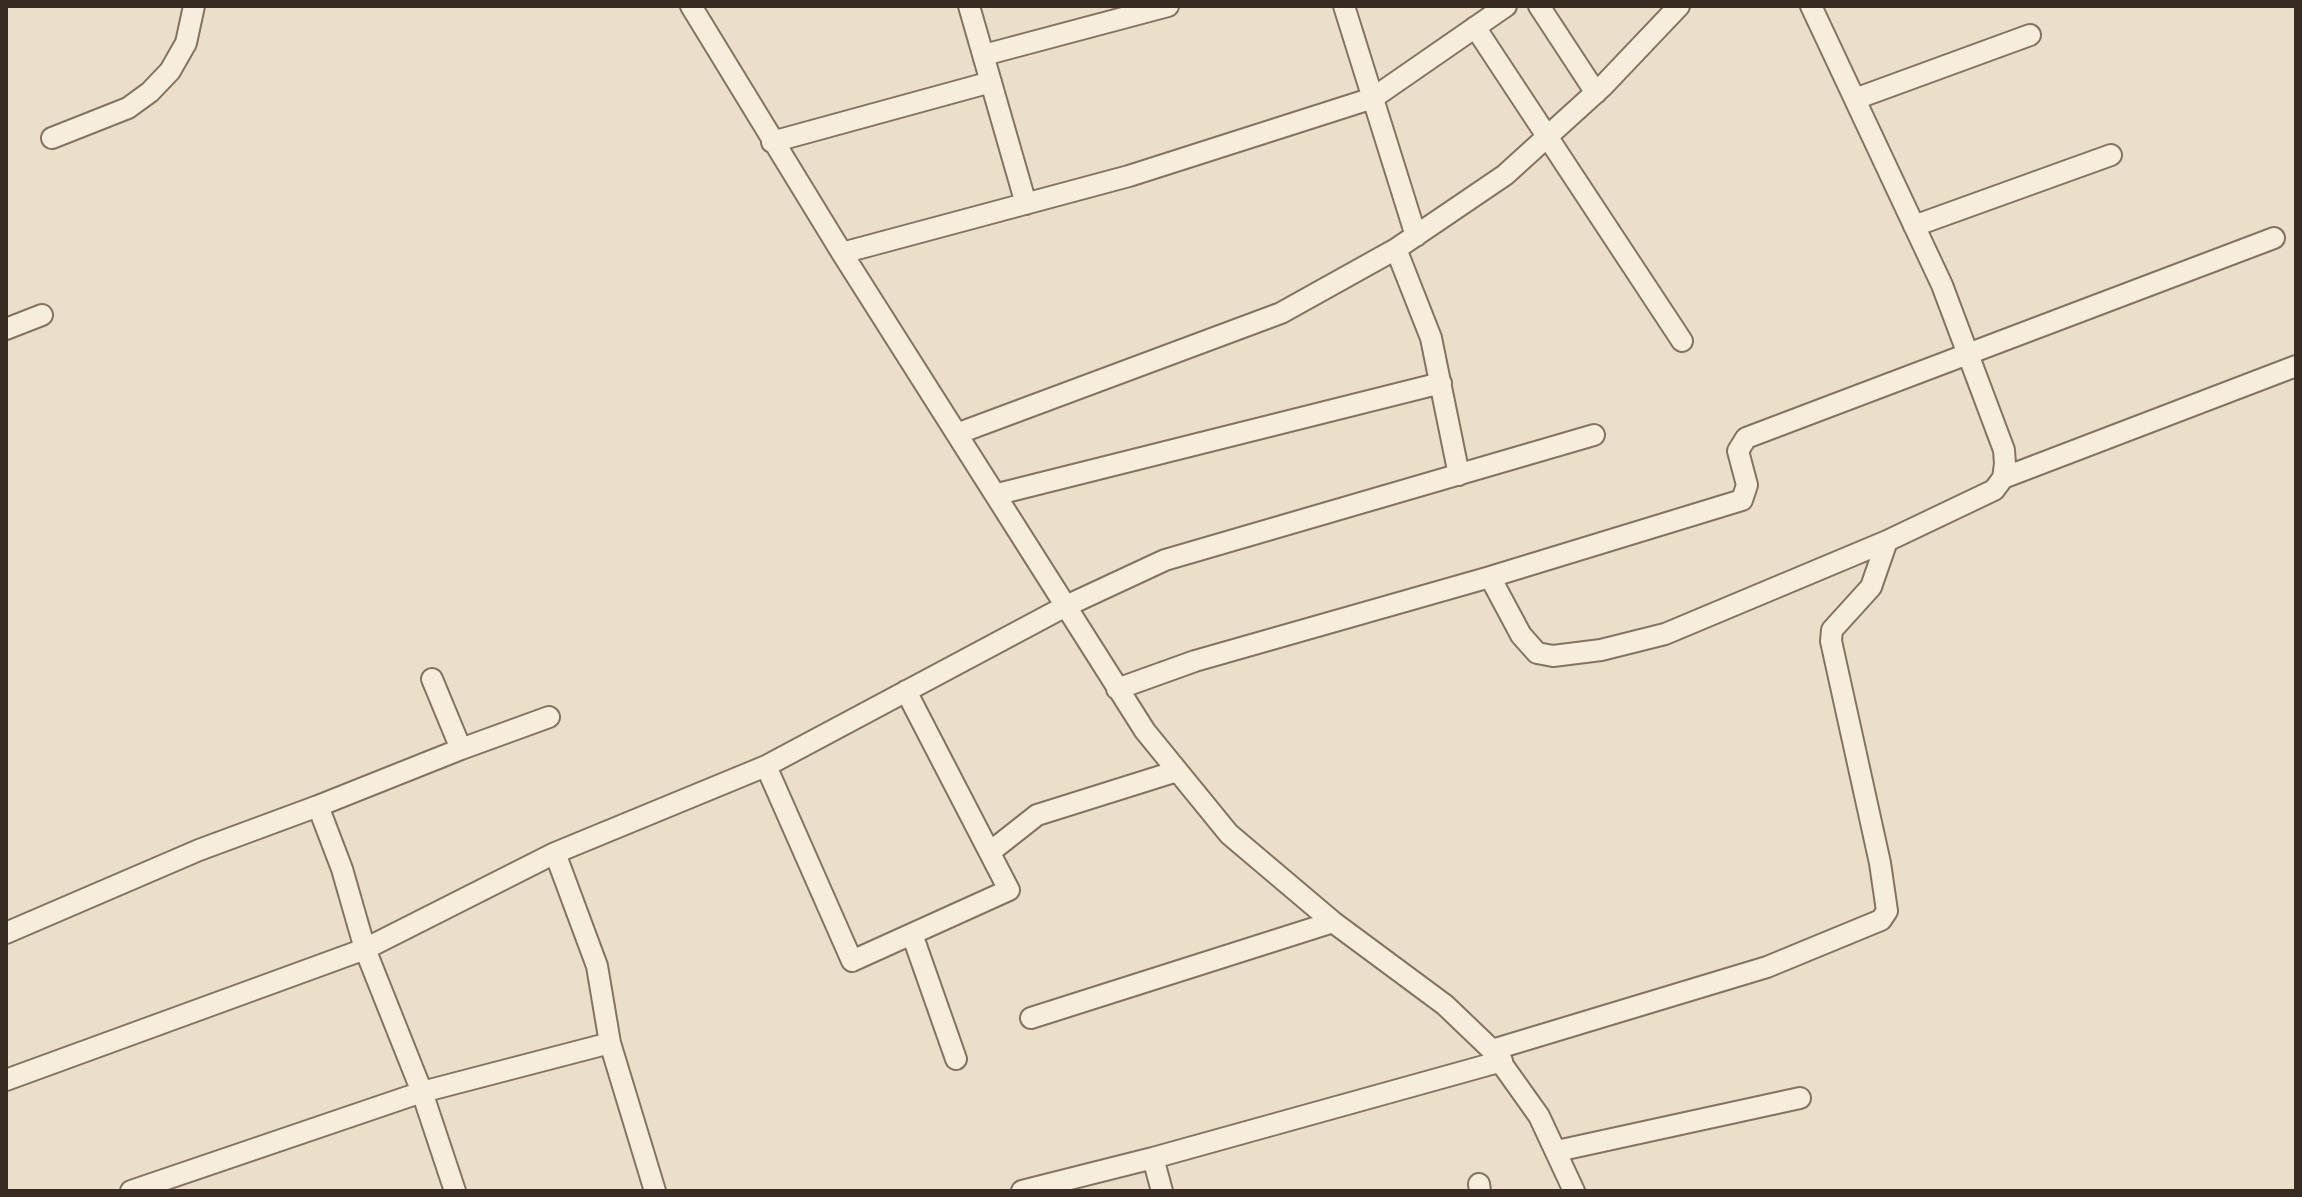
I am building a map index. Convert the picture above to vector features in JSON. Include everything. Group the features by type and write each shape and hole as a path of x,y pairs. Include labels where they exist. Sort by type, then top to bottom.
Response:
{"street":[{"path":"52,138 128,108 150,92 170,71 186,43 194,6"},
{"path":"691,6 772,142 998,494 1064,607 1117,689 1177,771 1229,834 1333,922 1445,1005 1497,1055 1557,1151 1574,1191"},
{"path":"969,6 1026,204"},
{"path":"984,55 1168,6"},
{"path":"1344,6 1416,236"},
{"path":"842,253 1129,176 1373,98 1506,6"},
{"path":"1539,6 1596,93"},
{"path":"959,433 1281,313 1396,249 1505,175 1596,93 1679,6"},
{"path":"1811,6 1914,226 1969,353 2004,450 2003,478"},
{"path":"1475,27 1682,341"},
{"path":"1855,99 2030,35"},
{"path":"772,142 991,82"},
{"path":"1914,226 2111,155"},
{"path":"1117,689 1195,661 1490,577 1742,500 1747,485 1738,451 1746,438 2274,238"},
{"path":"1396,249 1431,338 1459,475"},
{"path":"6,329 42,315"},
{"path":"1490,577 1521,635 1537,653 1553,656 1601,650 1665,634 1887,541 1994,490 2003,478 2296,366"},
{"path":"998,494 1441,383"},
{"path":"6,1079 365,949 555,853 766,766 1064,607 1165,560 1594,435"},
{"path":"1022,1191 1153,1158 1497,1055 1767,967 1881,920 1887,911 1880,863 1831,641 1838,621 1861,602 1871,587 1887,541"},
{"path":"432,679 461,749"},
{"path":"766,766 852,961 1009,890 906,691"},
{"path":"6,933 199,850 549,717"},
{"path":"990,852 1037,815 1177,771"},
{"path":"318,806 342,869 365,949 422,1092 455,1191"},
{"path":"555,853 597,966 610,1043 655,1191"},
{"path":"1031,1018 1333,922"},
{"path":"912,934 956,1059"},
{"path":"131,1191 422,1092 610,1043"},
{"path":"1557,1151 1800,1098"},
{"path":"1153,1158 1162,1191"}]}
